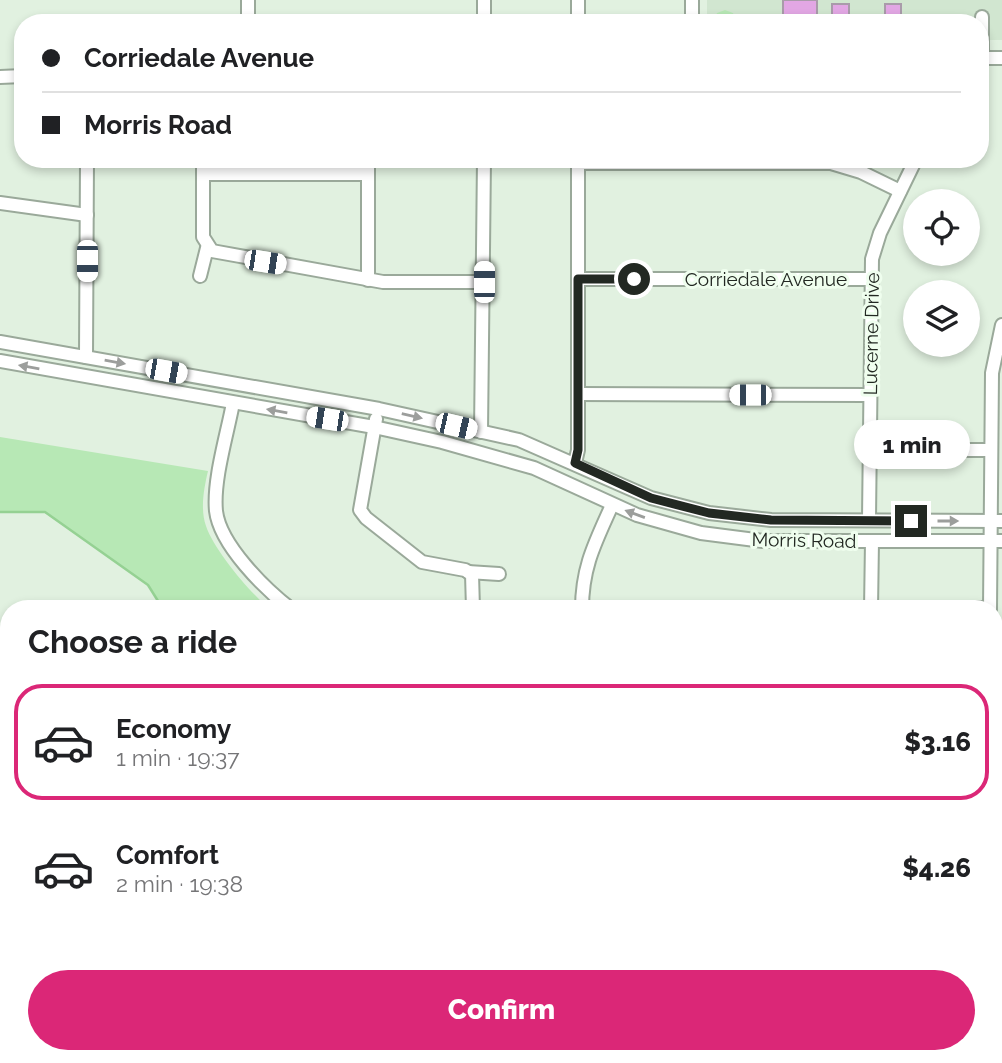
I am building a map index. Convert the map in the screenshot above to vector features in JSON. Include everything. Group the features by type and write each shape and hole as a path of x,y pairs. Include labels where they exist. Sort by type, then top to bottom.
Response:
{"street":[{"path":"86,357 87,168"},
{"path":"200,276 207,248 203,237 203,168"},
{"path":"368,168 368,280"},
{"path":"481,432 484,168"},
{"path":"575,463 578,450 578,168"},
{"path":"847,168 900,191"},
{"name":"Lucerne Drive","path":"869,519 870,279 875,246 912,168"},
{"path":"203,174 368,174"},
{"path":"0,203 87,215"},
{"path":"207,248 217,253 368,280 484,282"},
{"name":"Corriedale Avenue","path":"578,279 870,279"},
{"path":"991,600 996,541 990,450 992,373 1001,342 1002,325"},
{"name":"Morris Road","path":"0,342 379,409 481,432 537,446 651,498 709,513 771,520 996,521"},
{"name":"Morris Road","path":"0,362 374,427 534,468 612,505 666,524 727,537 763,541 996,541"},
{"path":"578,394 870,395"},
{"path":"233,403 216,496 220,527 262,586 280,600"},
{"path":"379,409 360,510 366,518 422,562 468,572 499,574"},
{"path":"534,468 537,446"},
{"path":"869,450 990,450"},
{"path":"583,600 586,562 612,505"},
{"path":"872,541 872,600"},
{"path":"468,572 473,586 473,600"}],"shaded area":[{"path":"707,0 1002,0 1002,40 989,40 989,14 707,14"}],"green space":[{"path":"725,10 733,14 717,14"},
{"path":"0,437 208,471 203,506 210,536 234,571 260,600 157,600 148,585 45,513 0,512"}],"building":[{"path":"783,0 817,0 817,14 783,14"},
{"path":"832,4 849,4 849,14 832,14"},
{"path":"885,4 901,4 901,14 885,14"}],"waterway":[{"path":"0,512 45,512 148,585 157,600"}],"route":[{"path":"634,279 578,279 578,450 575,463 615,484 651,498 709,513 771,520 911,521"}]}
